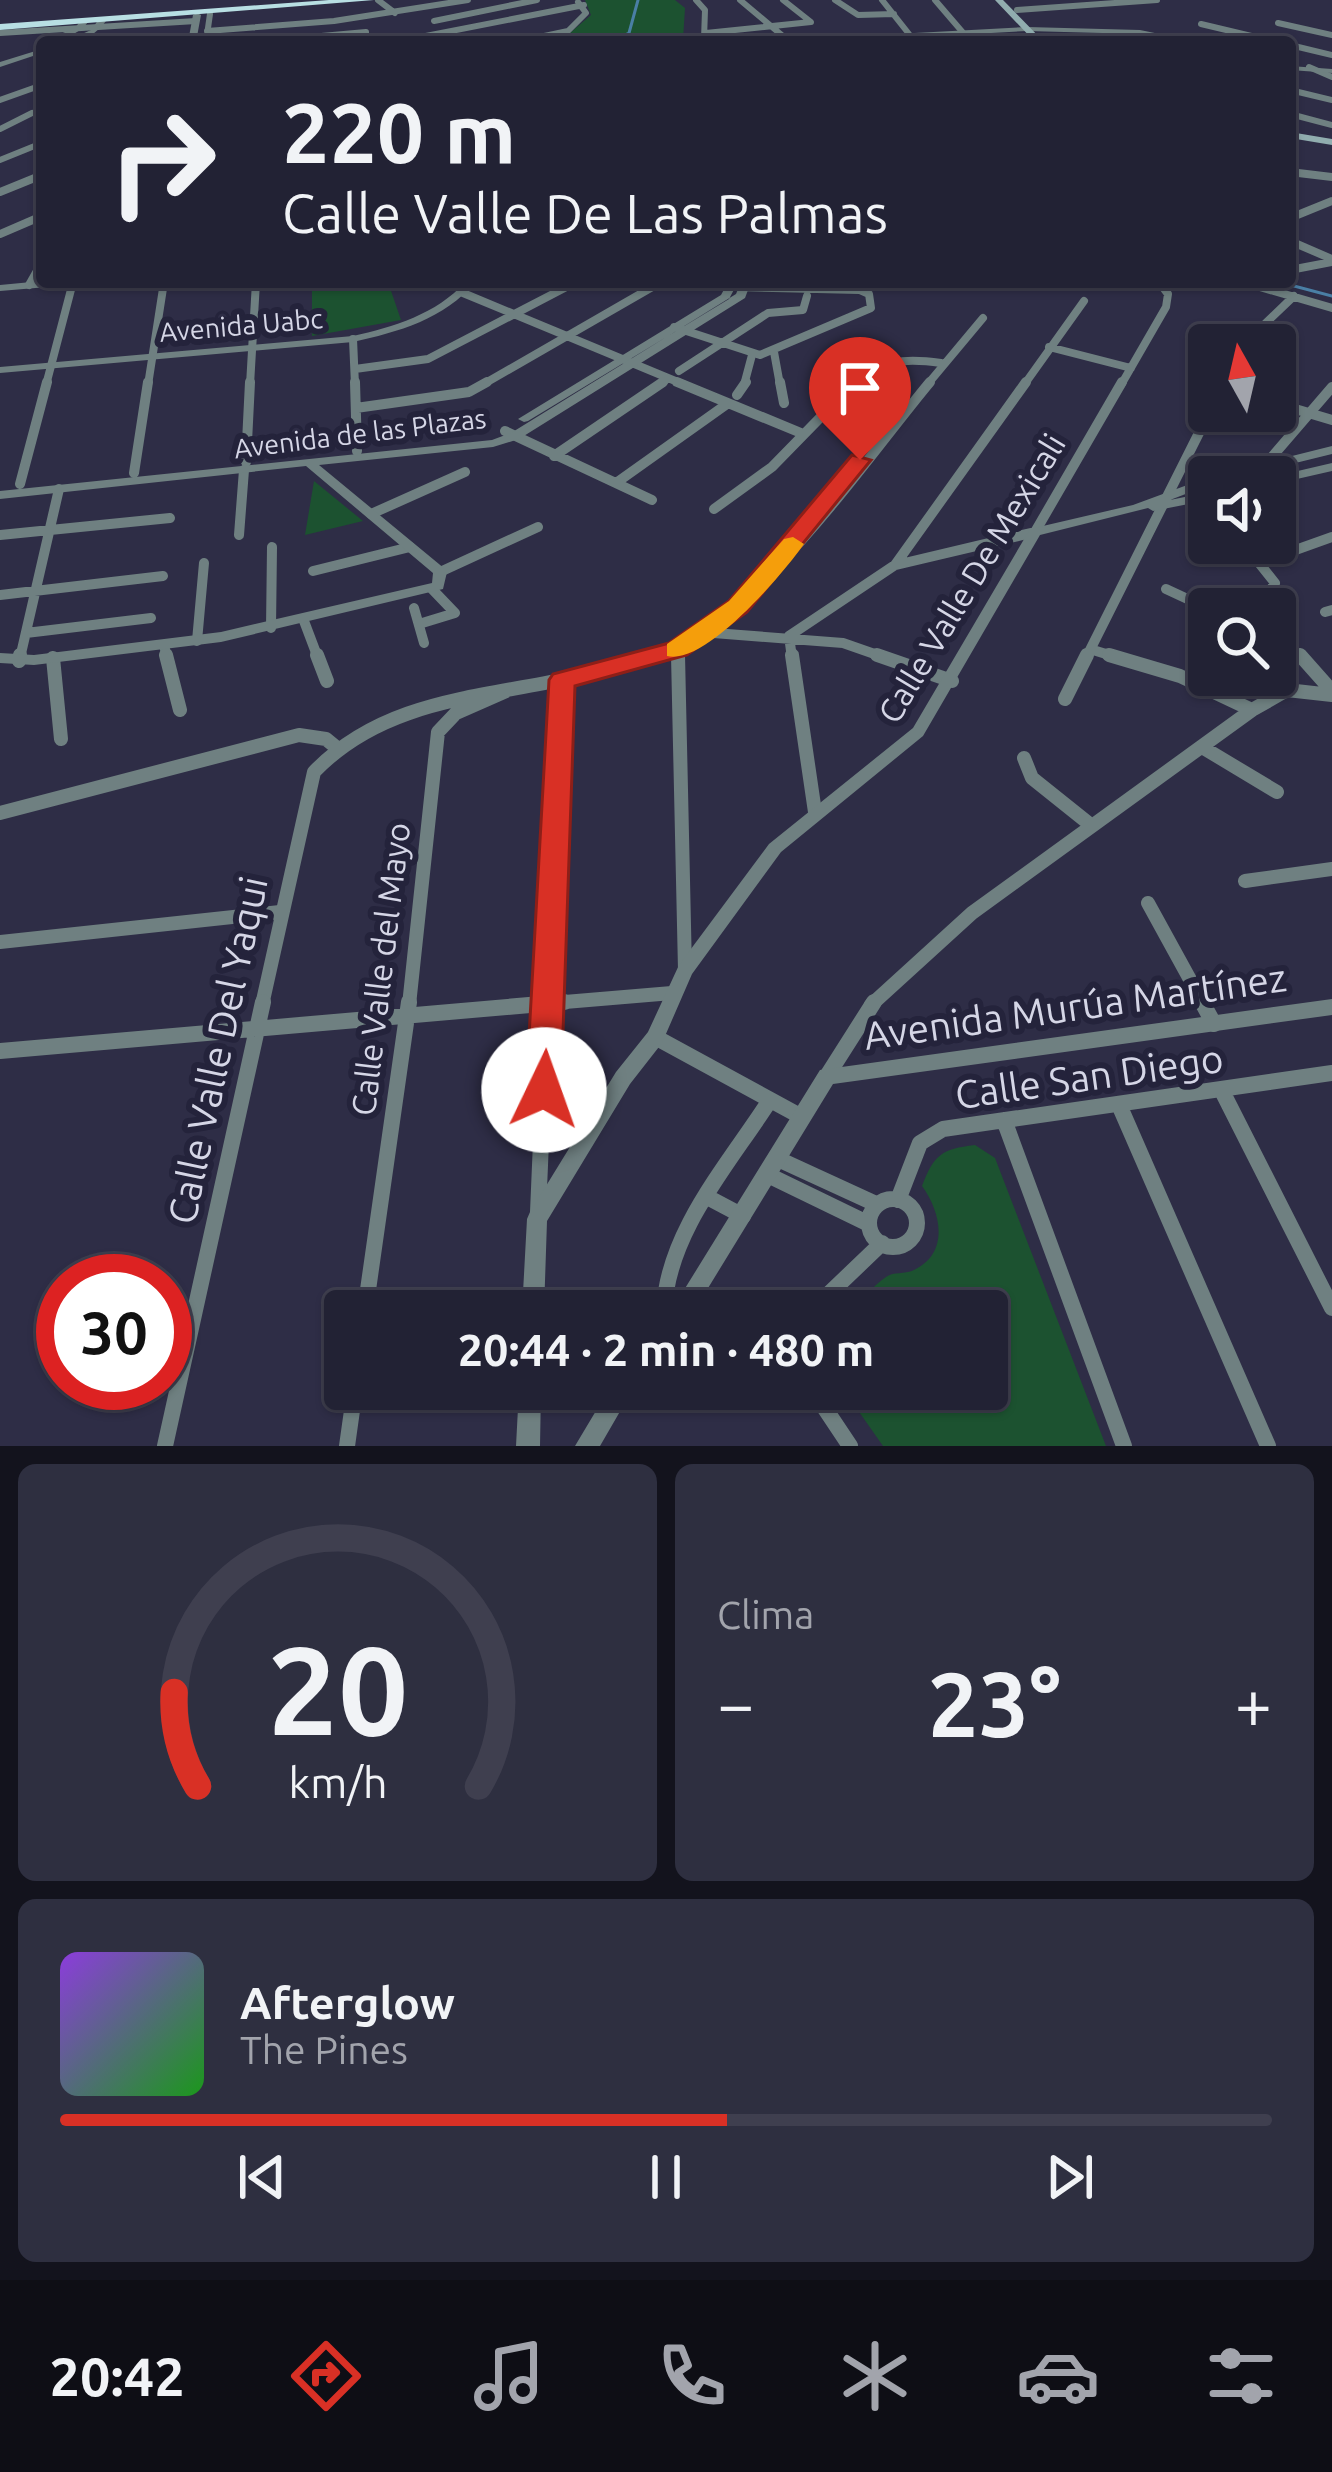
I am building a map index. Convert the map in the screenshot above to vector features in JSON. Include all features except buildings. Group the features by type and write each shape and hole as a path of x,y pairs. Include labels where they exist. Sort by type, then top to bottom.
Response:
{"highway":[{"path":"0,27 330,0"},
{"path":"0,27 196,18 368,0"}],"main road":[{"path":"987,0 1030,36"},
{"path":"999,0 1022,29"},
{"path":"1296,139 1332,144"}],"street":[{"path":"368,0 395,14"},
{"path":"368,0 379,15"},
{"path":"208,31 357,19 468,0"},
{"path":"434,21 537,0"},
{"path":"575,0 584,5"},
{"path":"696,0 705,10 705,36 811,22 784,0"},
{"path":"740,0 787,36"},
{"path":"835,0 858,15 894,14"},
{"path":"882,0 909,34"},
{"path":"935,0 966,36"},
{"path":"1039,0 1047,8"},
{"path":"1017,10 1157,0"},
{"path":"436,36 584,5"},
{"path":"544,36 568,31 584,18 584,5"},
{"path":"419,10 448,33"},
{"path":"207,36 210,14"},
{"path":"193,36 196,18"},
{"path":"357,19 370,36"},
{"path":"1278,22 1332,35"},
{"path":"79,36 101,24"},
{"path":"1201,24 1252,36"},
{"path":"61,36 82,25"},
{"path":"874,36 1022,29 1059,35 1144,36"},
{"path":"321,36 366,32"},
{"path":"1055,36 1059,35"},
{"path":"1296,46 1332,55"},
{"path":"0,61 36,48"},
{"path":"1296,68 1330,71"},
{"path":"0,101 36,87"},
{"path":"1296,91 1332,100"},
{"path":"0,101 34,114 0,129"},
{"path":"1296,116 1332,125"},
{"path":"0,160 36,145"},
{"path":"1296,172 1332,177"},
{"path":"0,192 36,177"},
{"path":"1296,216 1332,201"},
{"path":"0,234 36,219"},
{"path":"1296,244 1332,260"},
{"path":"1296,270 1311,270 1332,260"},
{"path":"29,285 36,273"},
{"path":"0,288 36,285"},
{"path":"20,484 70,288"},
{"path":"134,472 163,288"},
{"path":"239,536 256,288"},
{"name":"Avenida Uabc","path":"0,370 353,339 402,325 465,288"},
{"path":"469,288 516,316 801,433"},
{"path":"355,369 428,359 565,288"},
{"path":"356,408 469,392 650,288"},
{"name":"Avenida de las Plazas","path":"0,490 134,472 310,464 472,447 510,434 681,329 736,288"},
{"path":"681,329 752,356 774,352 871,308 869,294 860,290 768,288"},
{"path":"794,288 806,292"},
{"name":"Calle Valle De Mexicali","path":"537,1219 623,1078 655,1037 685,970 775,848 815,812 905,748 952,681 1166,307 1162,288"},
{"path":"1265,288 1332,308"},
{"path":"680,371 774,307 803,310 806,292"},
{"path":"1265,324 1294,296"},
{"path":"895,566 1084,301"},
{"path":"0,812 283,739 312,735 337,748 429,705 562,680 678,650 738,606 765,579 983,317"},
{"path":"353,339 357,451"},
{"path":"1049,347 1131,368"},
{"path":"774,352 784,403"},
{"path":"737,395 749,378 752,356"},
{"path":"714,509 772,467 801,433 879,364 904,358 941,363"},
{"path":"554,456 667,379"},
{"path":"1273,456 1332,387"},
{"path":"616,483 727,404"},
{"path":"1296,409 1332,420"},
{"path":"1065,699 1199,432"},
{"path":"510,434 652,500"},
{"name":"Avenida de las Plazas","path":"0,490 59,489 510,434"},
{"path":"1296,458 1332,449"},
{"path":"0,658 53,658 271,628 431,590 442,581 440,572 310,464"},
{"path":"1296,475 1332,467"},
{"path":"371,514 465,472"},
{"path":"20,661 59,489"},
{"path":"789,636 895,566 1136,508 1188,490"},
{"path":"1162,501 1188,498"},
{"path":"0,535 170,518"},
{"path":"440,572 538,527"},
{"path":"1272,588 1275,583 1259,563 1332,537"},
{"path":"271,628 272,547"},
{"path":"313,571 410,547"},
{"path":"196,641 204,563"},
{"path":"0,595 163,576"},
{"path":"1166,589 1188,599"},
{"path":"418,624 455,613 431,590"},
{"path":"414,608 424,643"},
{"path":"26,633 151,618"},
{"path":"304,621 328,681"},
{"path":"700,632 843,643 952,681"},
{"path":"789,636 815,812"},
{"path":"164,645 180,710"},
{"path":"678,650 685,970"},
{"path":"1093,650 1180,676 1252,710"},
{"path":"1296,652 1332,693"},
{"path":"53,658 61,739"},
{"path":"534,1290 562,680"},
{"name":"Calle Valle del Mayo","path":"368,1290 408,1016 437,732 456,713 523,684"},
{"name":"Avenida Murúa Martínez","path":"695,1290 860,1020 887,990 973,913 1252,710 1287,690 1332,693"},
{"path":"1202,746 1277,792"},
{"name":"Calle Valle Del Yaqui","path":"166,1446 308,785 337,748"},
{"path":"1024,758 1032,778 1092,826"},
{"path":"1245,881 1332,869"},
{"path":"1148,903 1214,1024"},
{"path":"0,942 280,912"},
{"path":"0,1051 672,993"},
{"name":"Avenida Murúa Martínez","path":"827,1076 1332,1006"},
{"path":"655,1037 800,1116"},
{"name":"Calle San Diego","path":"898,1200 912,1156 930,1134 1332,1073"},
{"path":"1222,1091 1332,1308"},
{"path":"661,1290 709,1198 770,1100"},
{"path":"1120,1106 1268,1446"},
{"path":"1004,1120 1124,1446"},
{"path":"773,1167 876,1204 898,1200 910,1207 918,1233 896,1247 882,1243 868,1224 773,1167"},
{"path":"709,1198 743,1216"},
{"path":"868,1224 876,1204"},
{"path":"833,1290 882,1243"},
{"path":"347,1446 352,1410"},
{"path":"528,1446 529,1410"},
{"path":"587,1446 609,1410"},
{"path":"826,1410 850,1446"}],"green space":[{"path":"585,0 675,0 685,8 683,36 554,36 570,33 591,15"},
{"path":"312,288 390,288 401,320 312,336"},
{"path":"314,481 363,521 305,535"},
{"path":"975,1145 995,1158 1106,1446 883,1446 858,1410 1008,1410 1008,1290 871,1290 892,1274 914,1270 933,1253 939,1231 922,1186 940,1155"}],"waterway":[{"path":"623,36 629,33 638,0"},
{"path":"1296,286 1332,296"}],"slow traffic":[{"path":"676,650 738,606 793,544"}],"route":[{"path":"544,1090 562,680 678,650 738,606 860,460"}]}
